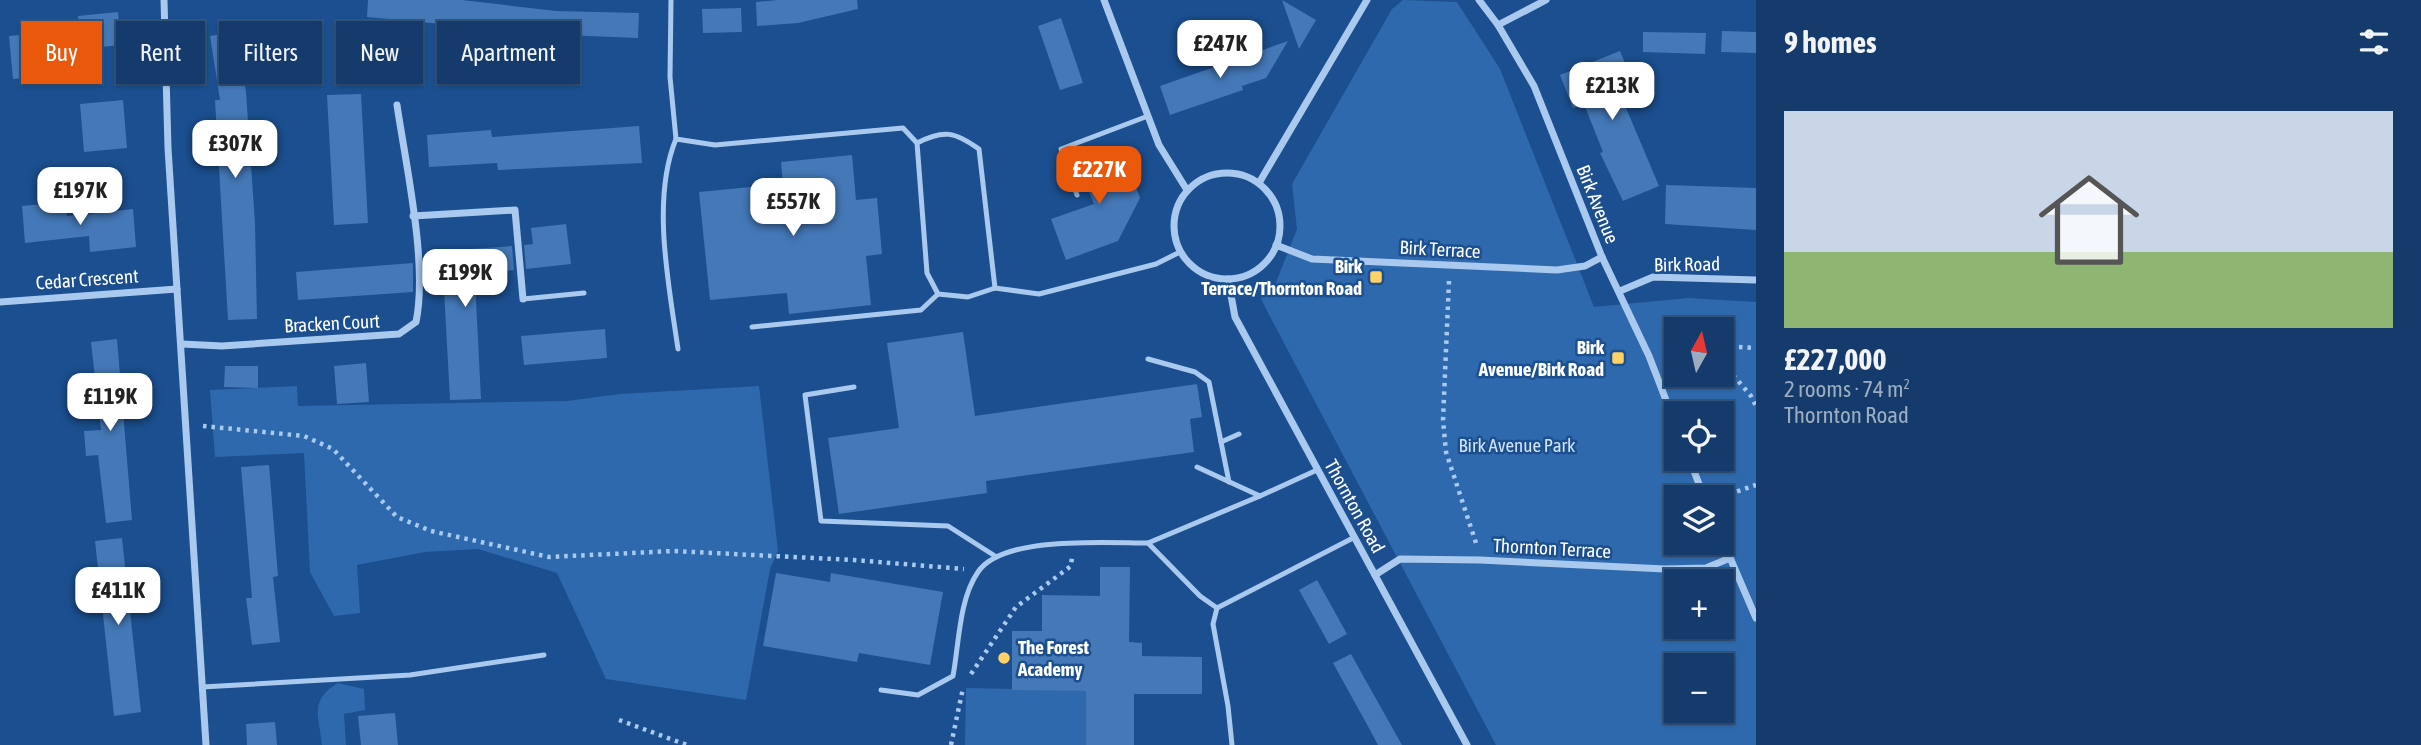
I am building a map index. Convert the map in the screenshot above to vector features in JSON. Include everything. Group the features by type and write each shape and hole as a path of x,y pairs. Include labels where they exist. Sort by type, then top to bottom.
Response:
{"street":[{"path":"163,0 168,148 188,425 206,745"},
{"path":"1104,0 1159,145 1187,190"},
{"path":"1259,183 1367,0"},
{"name":"Birk Avenue","path":"1479,0 1498,25 1534,86 1602,257 1620,290 1666,401"},
{"path":"1498,25 1546,0"},
{"name":"Bracken Court","path":"182,344 222,346 399,334 416,322 421,300 413,216 397,104"},
{"path":"1222,173 1245,176 1259,183 1272,197 1279,214 1276,245 1266,261 1255,270 1228,279 1200,272 1180,252 1174,236 1178,204 1187,190 1199,180 1222,173"},
{"path":"413,216 515,210 523,299"},
{"name":"Birk Terrace","path":"1276,245 1312,259 1556,270 1585,266 1602,257"},
{"name":"Birk Road","path":"1620,290 1653,277 1756,280"},
{"name":"Thornton Road","path":"1228,279 1235,317 1467,745"},
{"name":"Cedar Crescent","path":"0,302 177,289"},
{"path":"1729,555 1756,618"},
{"name":"Thornton Terrace","path":"1375,575 1400,559 1480,559 1665,569 1706,568 1730,558"}],"lane":[{"path":"671,0 670,77 676,139 670,153 663,218 678,349"},
{"path":"1077,195 1061,149 1148,116"},
{"path":"676,139 715,145 903,128 917,143 927,273 938,294"},
{"path":"917,143 934,134 959,134 979,149 995,288"},
{"path":"752,327 921,310 938,294 968,297 995,288 1039,294 1156,264 1180,252"},
{"path":"523,299 584,293"},
{"path":"1148,359 1195,372 1209,382 1229,482"},
{"path":"854,387 805,395 821,521 948,526 995,556"},
{"path":"1221,442 1239,434"},
{"path":"1197,467 1260,496"},
{"path":"881,690 918,695 953,676 968,590 978,571 995,556 1042,545 1148,542 1317,470"},
{"path":"1232,745 1213,624 1217,608 1353,538"},
{"path":"1148,542 1200,596 1217,608"},
{"path":"202,687 410,675 544,655"}],"path":[{"path":"1450,266 1443,420 1446,452 1472,523 1480,559"},
{"path":"1734,347 1756,348"},
{"path":"1734,376 1756,406"},
{"path":"188,425 304,436 333,449 397,517 431,531 549,557 673,551 854,560 978,571"},
{"path":"1734,492 1756,485"},
{"path":"951,745 963,685 1016,607 1071,566 1073,543"},
{"path":"619,720 687,745"}],"green space":[{"name":"Birk Avenue Park","path":"1403,0 1457,2 1500,69 1594,307 1688,298 1756,302 1756,745 1496,745 1261,298 1267,289 1275,285 1297,229 1292,184 1392,9"},
{"path":"297,386 298,406 567,401 620,394 759,386 778,551 770,569 746,700 606,679 557,573 478,549 425,552 357,565 360,613 334,616 310,572 304,453 215,457 210,390"},
{"path":"338,683 364,689 365,710 344,714 346,745 322,745 319,702 329,689"},
{"path":"966,688 1120,691 1086,719 1086,745 965,745"}],"building":[{"path":"368,0 462,0 556,11 639,13 638,38 580,36 580,21 437,21 437,23 367,17"},
{"path":"857,0 858,9 798,23 757,26 756,2"},
{"path":"1282,0 1316,20 1299,49"},
{"path":"741,8 742,32 703,33 702,9"},
{"path":"118,12 116,46 102,47 102,21 78,21 78,16"},
{"path":"1061,18 1083,83 1060,90 1038,26"},
{"path":"1722,31 1756,32 1756,53 1721,52"},
{"path":"1643,32 1706,33 1705,54 1643,52"},
{"path":"21,35 21,78 13,79 9,36"},
{"path":"219,35 219,84 245,84 246,92 255,223 257,319 228,320 215,100 220,100 210,36"},
{"path":"1288,41 1266,78 1242,86 1243,90 1170,115 1160,86"},
{"path":"1620,51 1633,83 1618,89 1659,186 1623,201 1600,153 1603,152 1584,104 1573,108 1560,75"},
{"path":"361,94 368,223 334,225 327,95"},
{"path":"123,100 127,148 84,152 80,104"},
{"path":"639,126 642,163 498,170 497,163 429,167 427,135 491,130 492,137"},
{"path":"1120,146 1140,198 1118,241 1066,260 1051,219 1094,204 1077,162"},
{"path":"852,155 856,200 877,198 882,254 866,256 871,305 789,314 787,293 710,300 699,192 783,184 781,162"},
{"path":"1666,185 1756,188 1756,230 1665,224"},
{"path":"65,202 67,216 133,209 136,247 90,252 89,236 25,243 22,206"},
{"path":"566,224 571,264 526,269 524,245 533,244 531,228"},
{"path":"512,246 514,270 500,272 500,278 475,280 481,399 450,400 444,290 425,291 425,263 442,262 441,251"},
{"path":"413,263 413,292 298,300 296,272"},
{"path":"605,329 607,358 524,365 521,336"},
{"path":"963,332 975,416 1197,384 1202,417 1190,419 1194,452 986,481 987,493 839,514 828,438 899,428 887,343"},
{"path":"117,339 132,520 106,523 98,455 86,456 84,431 101,430 91,342"},
{"path":"366,363 369,402 337,404 334,366"},
{"path":"225,366 258,366 258,388 224,387"},
{"path":"269,465 278,576 273,577 280,642 252,645 246,598 252,598 241,467"},
{"path":"122,538 141,712 114,716 95,541"},
{"path":"1100,567 1130,567 1129,642 1142,643 1142,656 1202,657 1202,694 1134,694 1134,745 1086,745 1086,691 1012,690 1012,631 1042,631 1042,595 1100,596"},
{"path":"776,573 830,582 831,573 943,592 930,665 859,653 857,662 763,646"},
{"path":"1317,580 1347,634 1329,644 1299,590"},
{"path":"1351,654 1402,745 1378,745 1333,663"},
{"path":"395,713 398,745 361,745 358,716"},
{"path":"275,722 277,745 247,745 246,724"}],"place":[{"name":"Birk Terrace/Thornton Road","path":"1376,277"},
{"name":"Birk Avenue/Birk Road","path":"1618,358"},
{"name":"The Forest Academy","path":"1004,658"}]}
